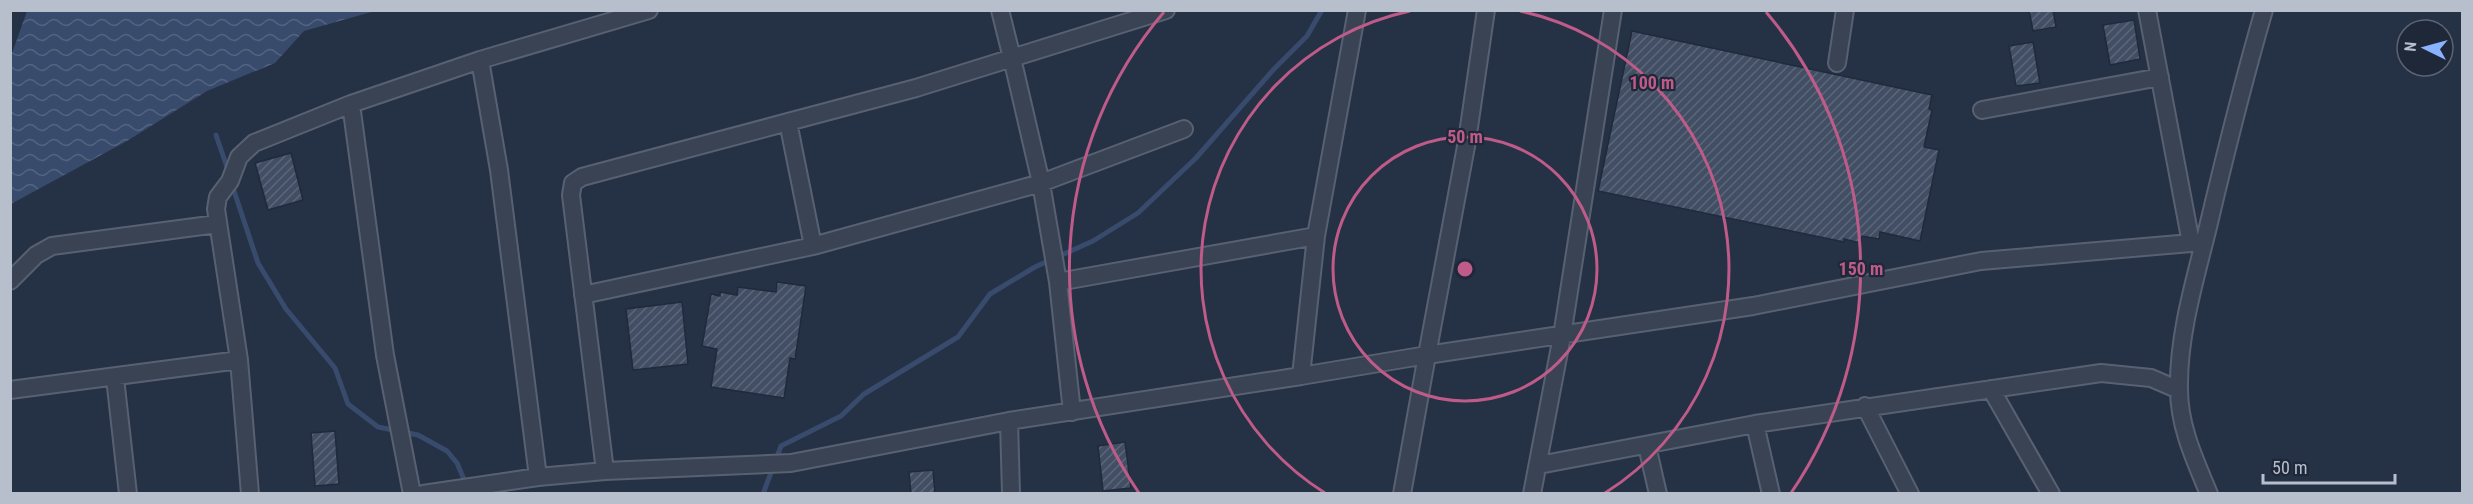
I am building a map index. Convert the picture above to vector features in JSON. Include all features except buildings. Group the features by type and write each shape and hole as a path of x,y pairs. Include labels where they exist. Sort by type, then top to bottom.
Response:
{"street":[{"path":"250,494 239,360 217,224 218,197 243,152 254,143 351,104 480,60 649,10"},
{"path":"999,10 1041,183 1057,276 1072,412"},
{"path":"605,471 571,195 576,180 916,88 1166,10"},
{"path":"1301,376 1316,236 1357,10"},
{"path":"1402,494 1467,141 1486,10"},
{"path":"1532,494 1562,336 1613,10"},
{"path":"1837,63 1845,10"},
{"path":"2147,10 2198,242"},
{"path":"2209,494 2184,430 2179,390 2188,309 2198,242 2264,10"},
{"path":"480,60 499,170 538,477"},
{"path":"1982,110 2160,77"},
{"path":"351,104 385,355 412,494"},
{"path":"788,122 813,246"},
{"path":"583,296 813,246 1041,183 1184,129"},
{"path":"10,280 36,255 52,246 217,224"},
{"path":"1057,276 1316,236"},
{"path":"423,494 538,477 605,471 787,463 1008,421 1753,306 1981,261 2198,242"},
{"path":"10,390 239,360"},
{"path":"1539,465 1755,424 2101,373 2151,378 2179,390"},
{"path":"115,378 128,494"},
{"path":"1991,388 2051,494"},
{"path":"1865,406 1910,494"},
{"path":"1008,421 1011,494"},
{"path":"1755,424 1772,494"},
{"path":"1647,446 1658,494"}],"water":[{"path":"27,10 375,11 304,31 275,63 207,91 127,141 11,204 11,56"}],"waterway":[{"path":"763,494 781,446 841,416 864,394 958,337 990,294 1035,267 1093,241 1138,213 1196,158 1274,69 1307,36 1322,10"},
{"path":"216,135 229,173"},
{"path":"232,185 258,263 286,309 335,368 348,404 378,427 418,435 447,451 457,463 466,484"}]}
